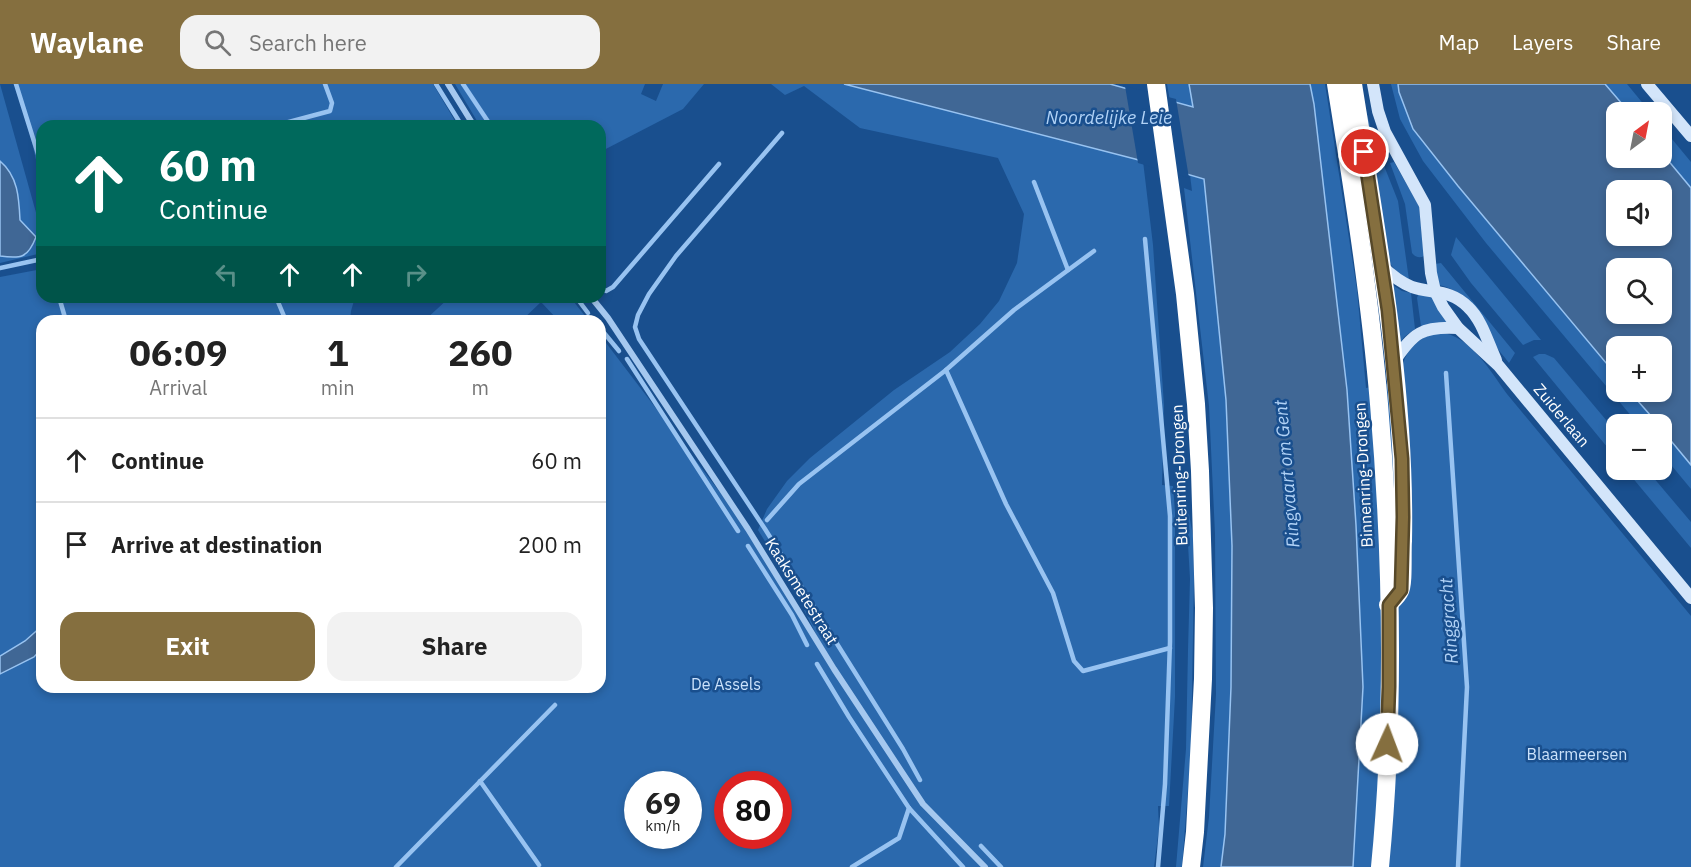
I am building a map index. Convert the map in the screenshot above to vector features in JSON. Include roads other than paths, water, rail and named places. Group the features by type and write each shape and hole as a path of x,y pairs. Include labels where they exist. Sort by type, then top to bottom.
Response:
{"highway":[{"name":"Binnenring-Drongen","path":"1336,84 1370,315 1387,523 1389,687 1380,867"},
{"path":"1353,84 1382,266 1402,459 1401,590 1389,605"},
{"name":"Buitenring-Drongen","path":"1156,87 1185,294 1200,471 1204,608 1203,680 1196,820 1191,867"}],"street":[{"path":"448,84 470,120"},
{"name":"Zuiderlaan","path":"1373,84 1385,132 1425,205 1429,260 1435,291 1443,307 1458,328 1498,365 1691,598"},
{"path":"1647,84 1691,136"},
{"name":"Zuiderlaan","path":"1382,266 1401,282 1414,287 1443,292 1468,307 1476,318 1498,365"},
{"name":"Kaaksmetestraat","path":"596,303 606,315"},
{"name":"Kaaksmetestraat","path":"606,316 748,529 834,669 923,804 985,867"},
{"path":"1393,363 1407,343 1419,333 1430,329 1458,328"}],"water":[{"path":"844,84 1110,84 1193,107 1189,84 1310,84 1347,390 1356,525 1363,687 1353,867 1221,867 1225,834 1231,687 1232,546 1226,400 1204,179"},
{"path":"1398,84 1605,84 1620,102 1606,102 1606,168 1672,168 1672,165 1691,188 1691,465 1672,442 1672,414 1649,414 1639,402 1672,402 1672,336 1606,336 1606,363 1413,129"},
{"path":"0,161 14,180 20,220 36,237 27,253 19,257 0,256"},
{"path":"36,631 36,655 0,674 0,656"}],"waterway":[{"path":"16,84 36,148"},
{"path":"296,120 330,111 332,103 325,84"},
{"path":"436,84 458,120"},
{"path":"463,84 487,120"},
{"path":"782,133 676,256 649,294 638,315 635,327 639,339 765,529 903,749 920,780"},
{"path":"606,291 613,287 719,164"},
{"path":"1034,182 1068,270"},
{"path":"1145,239 1170,516 1170,642 1165,784 1158,867"},
{"path":"1094,251 1014,310 946,370 1006,504 1053,593 1074,661 1083,671 1170,648"},
{"path":"0,268 36,260"},
{"path":"61,303 64,315"},
{"path":"278,303 284,315"},
{"path":"580,303 588,313"},
{"path":"606,335 619,351"},
{"path":"627,359 738,531"},
{"path":"767,520 799,484 946,370"},
{"name":"Ringgracht","path":"1446,373 1467,687 1458,867"},
{"path":"748,546 792,615 807,645"},
{"path":"817,664 909,808 963,867"},
{"path":"396,867 555,705"},
{"path":"480,781 539,865"},
{"path":"852,867 899,838 909,808"},
{"path":"981,846 1001,867"}],"water label":[{"name":"Noordelijke Leie","path":"1109,118"},
{"name":"Ringvaart om Gent","path":"1287,474"}],"park label":[{"name":"De Assels","path":"726,684"},
{"name":"Blaarmeersen","path":"1577,754"}]}
